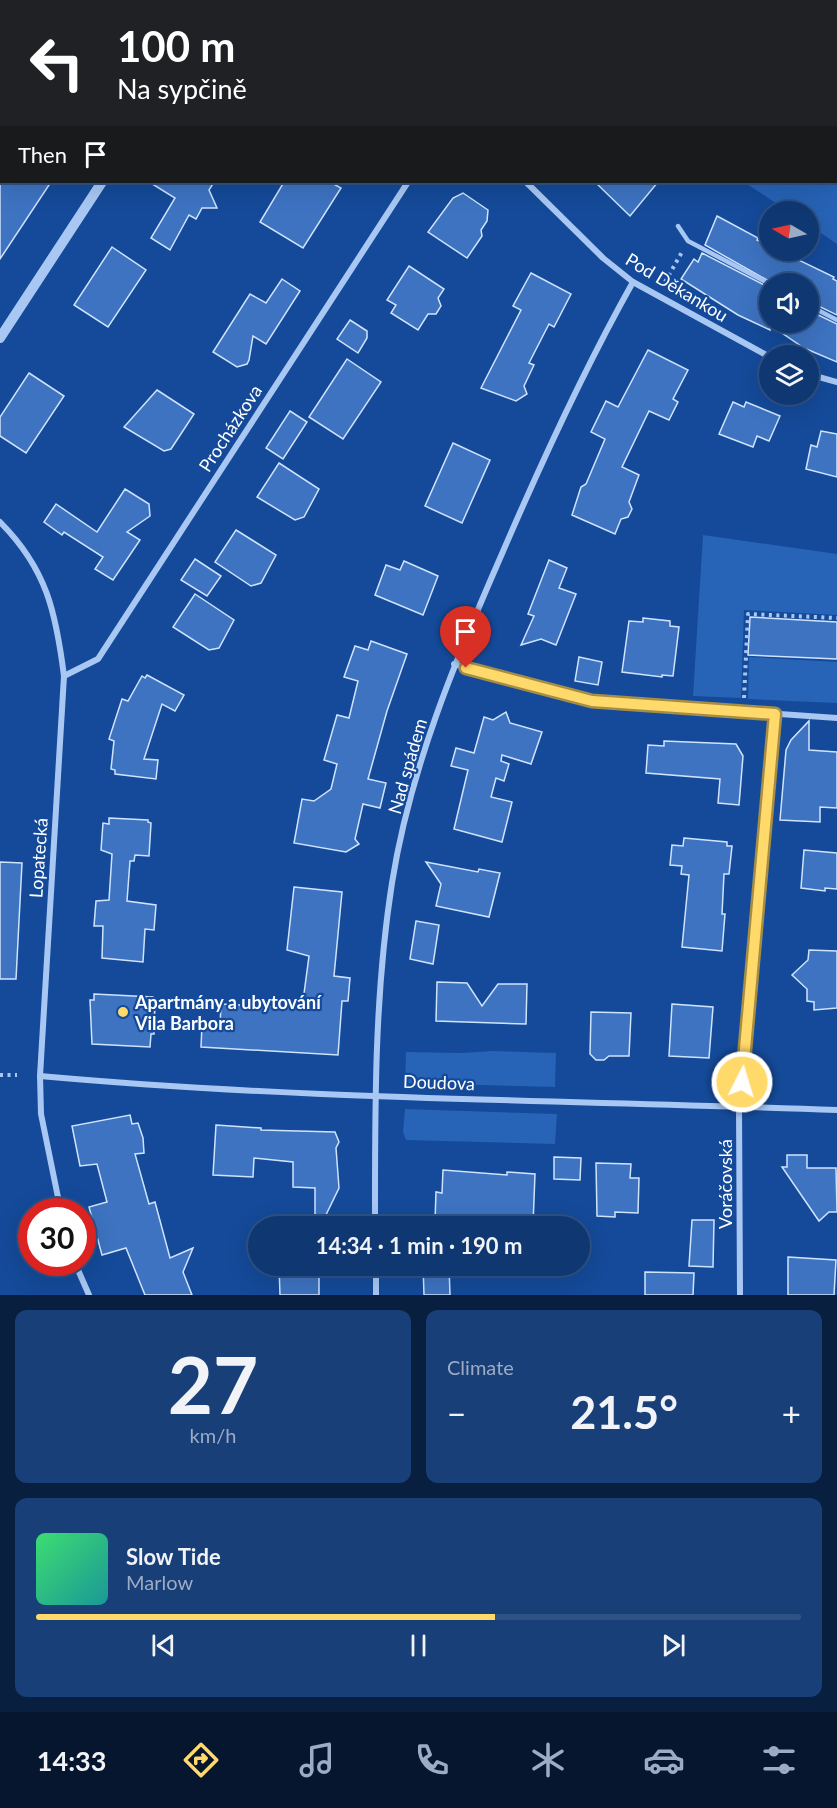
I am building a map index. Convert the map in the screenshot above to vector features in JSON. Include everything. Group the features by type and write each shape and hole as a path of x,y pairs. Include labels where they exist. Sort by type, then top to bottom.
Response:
{"street":[{"path":"0,338 101,183"},
{"name":"Procházkova","path":"64,676 98,658 407,183"},
{"name":"Pod Děkankou","path":"527,183 603,258 633,282 759,351"},
{"name":"Nad spádem","path":"375,1216 375,1095 379,980 393,880 414,785 454,664 546,452 600,340 633,282"},
{"path":"819,377 837,382"},
{"name":"Lopatecká","path":"0,522 24,549 45,585 58,627 64,676 40,1076 41,1114 58,1198"},
{"path":"454,664 506,680 592,701 837,718"},
{"name":"Voráčovská","path":"740,1295 739,1106 775,714"},
{"name":"Doudova","path":"40,1076 180,1086 375,1095 837,1110"},
{"path":"81,1276 89,1295"},
{"path":"376,1276 376,1295"}],"lane":[{"path":"678,226 688,241 759,278"},
{"path":"819,311 837,320"}],"path":[{"path":"657,296 688,241"},
{"path":"744,701 748,614 837,618"},
{"path":"0,1075 17,1076"}],"shaded area":[{"path":"746,183 837,183 837,244 819,232 819,201 773,201"},
{"path":"703,535 837,554 837,615 744,610 741,698 693,696"},
{"path":"749,657 837,662 837,703 748,699"},
{"path":"406,1052 556,1053 555,1087 405,1083"},
{"path":"405,1109 557,1114 555,1144 406,1140 403,1132"}],"building":[{"path":"0,183 50,183 0,259"},
{"path":"151,183 213,183 209,190 217,208 202,208 196,219 189,215 170,250 151,238 175,198"},
{"path":"283,183 332,183 341,188 303,248 260,222"},
{"path":"596,183 657,183 630,216"},
{"path":"463,193 488,210 487,221 481,230 482,236 467,258 428,232 453,198"},
{"path":"717,216 758,238 759,261 801,261 834,277 833,279 837,281 837,315 819,306 819,273 759,273 759,276 705,245"},
{"path":"112,247 146,270 108,327 74,305"},
{"path":"702,253 759,282 759,325 738,315 681,279 694,259 698,262"},
{"path":"409,266 444,289 438,298 441,306 436,314 428,314 418,330 391,313 396,305 387,300"},
{"path":"531,273 571,294 554,327 549,324 529,363 534,365 524,386 527,394 516,401 481,388 521,310 513,306"},
{"path":"282,279 300,291 266,344 253,336 247,364 237,367 213,352 250,294 266,303"},
{"path":"819,315 837,324 837,362 819,354 819,345 800,345 782,333 819,333"},
{"path":"350,320 367,331 367,338 358,353 337,339"},
{"path":"648,350 688,370 673,399 678,402 669,420 649,411 622,467 639,475 629,502 632,509 628,517 621,519 615,534 572,515 581,487 586,484 605,439 591,432 606,401 618,407"},
{"path":"347,359 381,382 343,439 309,417"},
{"path":"29,373 64,396 26,453 0,436 0,417"},
{"path":"157,390 194,414 171,449 164,451 124,427"},
{"path":"733,402 744,407 746,402 780,416 769,441 757,436 753,447 719,434"},
{"path":"290,411 307,422 283,459 266,448"},
{"path":"821,431 837,434 837,477 806,469 811,445 817,447"},
{"path":"453,443 490,460 462,523 425,506"},
{"path":"279,463 319,489 304,517 295,520 257,497"},
{"path":"125,489 149,504 150,516 127,532 140,540 113,580 95,569 103,557 64,532 62,535 44,522 56,504 97,532"},
{"path":"236,530 276,555 261,583 251,586 215,562"},
{"path":"195,559 221,576 207,596 181,580"},
{"path":"549,560 567,568 559,588 576,594 556,645 541,639 521,645 534,616 528,614"},
{"path":"404,561 438,576 423,615 375,595 386,565 400,570"},
{"path":"195,594 234,620 219,648 209,650 173,627"},
{"path":"750,617 837,622 837,659 748,655"},
{"path":"643,618 670,621 670,626 679,627 673,676 662,675 662,677 622,672 629,621 643,622"},
{"path":"371,641 407,654 387,711 368,779 386,783 380,808 363,804 355,839 359,844 346,852 294,843 302,799 314,801 331,789 337,764 324,760 337,715 349,718 358,681 344,677 355,646 368,650"},
{"path":"579,657 602,662 598,685 575,681"},
{"path":"147,675 184,695 175,711 162,704 144,759 158,760 156,779 115,774 115,770 111,769 114,741 109,739 122,699 128,701 142,676 145,678"},
{"path":"506,712 510,723 542,732 531,764 502,755 501,761 509,764 504,781 496,778 491,797 512,802 502,842 454,829 468,770 451,766 456,748 474,753 484,717 493,720"},
{"path":"809,721 809,750 837,752 837,808 820,807 820,822 780,820 786,750 791,740"},
{"path":"664,741 736,744 743,756 739,805 718,803 720,779 646,773 648,745 664,746"},
{"path":"109,818 148,820 151,823 149,856 135,855 134,861 130,861 127,901 156,905 154,930 145,929 143,962 102,958 103,926 94,926 96,901 109,900 112,854 101,850 103,823 109,824"},
{"path":"684,838 727,842 727,846 732,846 729,874 724,874 722,914 725,914 722,951 682,947 689,875 681,874 682,866 670,865 672,845 683,846"},
{"path":"804,850 837,853 837,889 825,888 825,891 801,888"},
{"path":"0,862 22,863 16,979 0,979"},
{"path":"426,862 478,872 479,869 500,873 489,917 436,906 441,884"},
{"path":"294,887 342,892 334,976 350,978 348,1001 342,1001 338,1055 201,1047 202,1025 220,1025 221,1004 281,1007 281,1001 303,1001 309,956 287,950"},
{"path":"416,921 439,925 433,964 410,959"},
{"path":"809,950 837,951 837,1008 814,1010 814,1002 807,1001 807,989 792,975 808,960"},
{"path":"437,982 467,983 482,1006 498,984 527,984 526,1024 436,1021"},
{"path":"94,994 153,997 152,1004 155,1004 154,1034 151,1034 150,1047 92,1044 90,1000 94,1000"},
{"path":"672,1004 713,1007 709,1058 669,1056"},
{"path":"591,1012 631,1013 629,1056 609,1056 604,1060 596,1060 590,1054"},
{"path":"130,1115 132,1124 138,1123 143,1138 144,1153 135,1154 149,1204 155,1202 170,1258 193,1248 183,1272 192,1295 145,1295 126,1248 102,1255 96,1233 96,1205 107,1202 97,1164 80,1166 72,1126"},
{"path":"216,1125 261,1128 261,1130 335,1132 339,1142 336,1148 339,1188 325,1216 315,1216 315,1188 293,1187 293,1162 254,1158 253,1177 213,1175"},
{"path":"787,1155 807,1155 807,1168 836,1168 837,1212 829,1212 819,1221 782,1167 787,1167"},
{"path":"554,1157 581,1158 580,1180 554,1179"},
{"path":"596,1163 631,1164 630,1178 639,1178 638,1213 615,1212 615,1217 597,1216"},
{"path":"443,1170 507,1175 507,1172 535,1174 533,1216 435,1216 436,1192 442,1193"},
{"path":"692,1220 714,1220 713,1267 689,1266"},
{"path":"788,1257 836,1260 834,1295 788,1295"},
{"path":"645,1272 694,1273 693,1295 645,1295"},
{"path":"279,1276 319,1276 319,1295 280,1295"},
{"path":"423,1276 449,1276 450,1295 424,1295"}],"place":[{"name":"Apartmány a ubytování Vila Barbora","path":"123,1012"}],"route":[{"path":"466,668 557,694 592,701 775,714 742,1082"}]}
